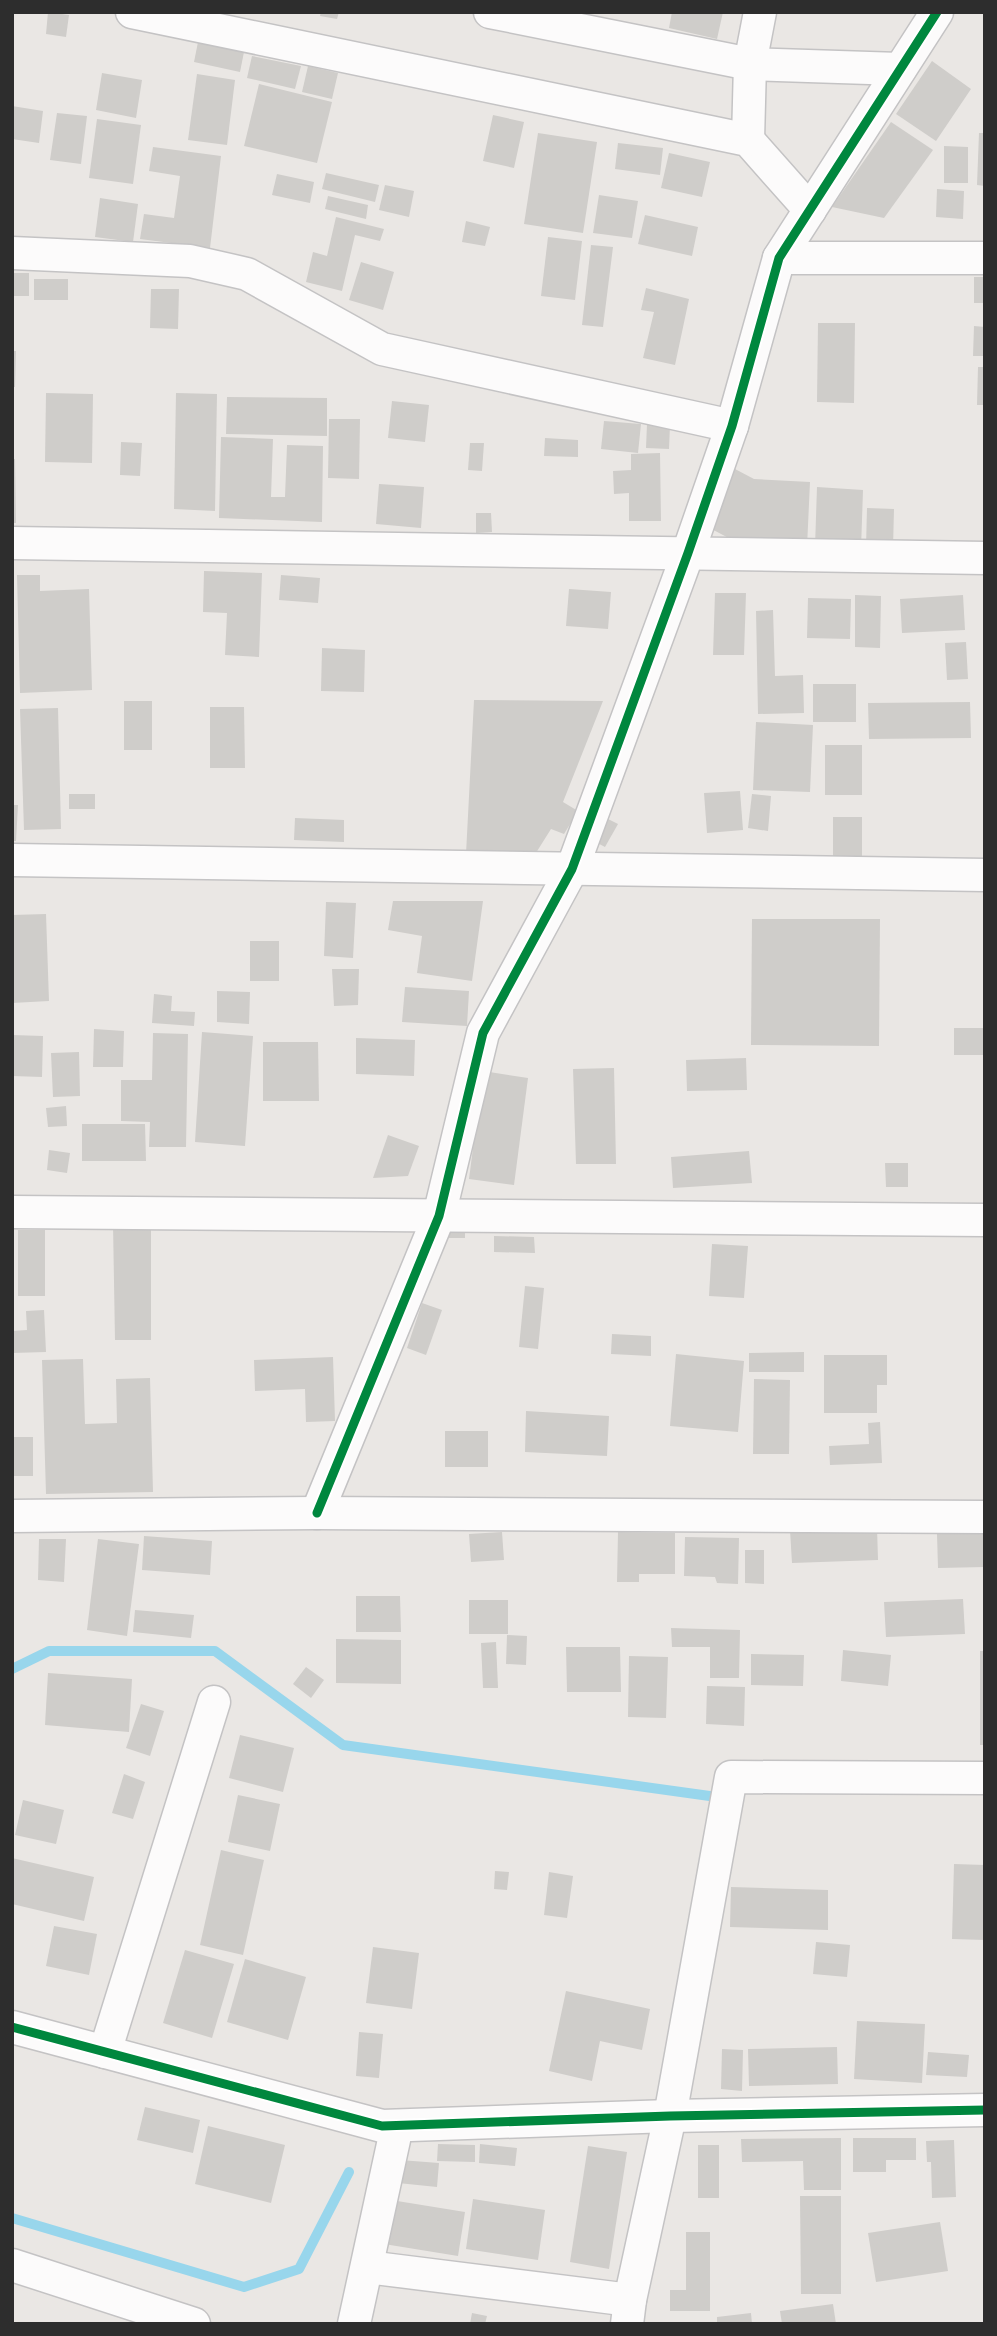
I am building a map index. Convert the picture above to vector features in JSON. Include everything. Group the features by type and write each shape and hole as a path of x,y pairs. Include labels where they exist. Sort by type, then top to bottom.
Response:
{"street":[{"path":"132,12 748,140 810,210"},
{"path":"490,12 750,64 900,69"},
{"path":"748,140 750,64 760,12"},
{"path":"317,1513 439,1216 483,1033 572,869 732,426 779,258 937,12"},
{"path":"12,253 190,261 247,274 382,349 732,426"},
{"path":"779,258 985,258"},
{"path":"12,543 985,558"},
{"path":"12,860 985,875"},
{"path":"12,1212 985,1220"},
{"path":"12,1516 317,1513 985,1517"},
{"path":"105,2052 214,1702"},
{"path":"367,2267 628,2312 670,2116 731,1777 985,1778"},
{"path":"12,2027 382,2126 670,2116 985,2110"},
{"path":"355,2324 397,2126"},
{"path":"12,2265 194,2324"}],"building":[{"path":"48,12 69,15 66,37 46,34"},
{"path":"321,12 339,12 337,19 320,16"},
{"path":"672,12 723,12 717,39 669,28"},
{"path":"198,42 244,52 240,72 194,62"},
{"path":"252,56 301,66 295,89 247,78"},
{"path":"932,61 971,89 936,141 896,114"},
{"path":"308,66 338,73 332,99 302,92"},
{"path":"102,73 142,80 136,118 96,110"},
{"path":"197,74 235,80 227,145 188,140"},
{"path":"259,84 332,102 317,163 244,146"},
{"path":"12,106 43,111 39,143 12,139"},
{"path":"57,113 87,116 81,164 50,160"},
{"path":"493,115 524,122 514,168 483,161"},
{"path":"97,119 141,125 133,184 89,178"},
{"path":"891,122 933,150 884,218 832,207"},
{"path":"538,133 597,142 583,233 524,224"},
{"path":"979,133 985,133 985,186 977,185"},
{"path":"618,143 663,148 660,175 615,169"},
{"path":"944,146 968,147 968,183 944,183"},
{"path":"153,147 221,156 210,248 140,239 144,214 174,218 180,176 149,171"},
{"path":"669,153 710,162 702,197 661,188"},
{"path":"326,173 379,185 375,202 322,189"},
{"path":"277,174 314,182 310,203 272,195"},
{"path":"385,185 414,191 409,217 379,210"},
{"path":"937,189 964,191 963,219 936,217"},
{"path":"599,195 638,201 632,238 593,233"},
{"path":"328,196 368,205 366,219 325,209"},
{"path":"100,198 138,204 133,242 95,237"},
{"path":"645,215 698,227 692,256 638,244"},
{"path":"336,217 384,229 380,241 355,235 342,291 306,282 313,252 327,256"},
{"path":"466,221 490,227 485,246 462,242"},
{"path":"548,237 582,241 575,300 541,296"},
{"path":"591,245 613,247 603,327 582,325"},
{"path":"361,262 394,272 383,310 349,300"},
{"path":"12,273 29,273 29,296 12,296"},
{"path":"974,277 985,277 985,303 974,303"},
{"path":"34,279 68,279 68,300 34,300"},
{"path":"646,288 689,299 675,365 643,358 654,312 641,310"},
{"path":"151,289 179,289 178,329 150,328"},
{"path":"818,323 855,323 854,403 817,402"},
{"path":"974,326 985,327 985,356 973,356"},
{"path":"12,351 16,351 15,387 12,387"},
{"path":"978,367 985,367 985,405 977,405"},
{"path":"46,393 93,394 92,463 45,462"},
{"path":"176,393 217,394 215,511 174,509"},
{"path":"227,397 327,398 327,436 226,434"},
{"path":"392,401 429,405 425,442 388,438"},
{"path":"329,419 360,419 359,479 328,478"},
{"path":"604,421 641,424 638,453 601,449"},
{"path":"647,424 670,425 669,449 646,448"},
{"path":"221,437 273,439 271,497 285,497 287,445 323,446 322,522 219,518"},
{"path":"545,438 578,440 578,457 544,456"},
{"path":"121,442 142,443 140,476 120,475"},
{"path":"470,443 484,443 482,471 468,470"},
{"path":"660,453 661,521 629,521 629,493 614,494 613,471 631,470 631,454"},
{"path":"12,459 15,459 16,523 12,523"},
{"path":"735,469 754,479 810,482 807,547 740,544 704,525"},
{"path":"379,484 424,487 421,528 376,524"},
{"path":"817,487 863,490 861,549 815,547"},
{"path":"867,508 894,509 893,548 866,547"},
{"path":"476,513 491,513 492,532 476,533"},
{"path":"204,571 262,573 259,657 225,655 227,613 203,612"},
{"path":"17,575 40,575 40,591 89,589 92,690 20,693"},
{"path":"281,575 320,578 318,603 279,600"},
{"path":"569,589 611,592 608,629 566,626"},
{"path":"715,593 746,593 744,655 713,655"},
{"path":"855,595 881,596 880,648 855,647"},
{"path":"963,595 965,630 902,633 900,599"},
{"path":"808,598 851,599 850,639 807,638"},
{"path":"773,610 775,676 803,675 804,713 758,714 756,611"},
{"path":"966,642 968,679 947,680 945,643"},
{"path":"322,648 365,650 364,692 321,691"},
{"path":"813,684 856,684 856,722 813,722"},
{"path":"474,700 603,701 563,802 578,811 564,834 551,829 529,864 466,854"},
{"path":"124,701 152,701 152,750 124,750"},
{"path":"970,702 971,738 869,739 868,703"},
{"path":"210,707 244,707 245,768 210,768"},
{"path":"58,708 61,829 24,830 20,709"},
{"path":"756,722 813,725 810,792 753,790"},
{"path":"825,745 862,745 862,795 825,795"},
{"path":"740,791 743,830 707,833 704,793"},
{"path":"69,794 95,794 95,809 69,809"},
{"path":"752,794 771,796 768,831 748,828"},
{"path":"12,805 18,805 16,841 12,841"},
{"path":"598,814 618,824 605,847 586,837"},
{"path":"833,817 862,817 862,865 833,865"},
{"path":"295,818 344,820 344,842 294,840"},
{"path":"393,901 483,901 472,981 417,973 422,936 388,930"},
{"path":"326,902 356,903 353,958 324,956"},
{"path":"46,914 49,1001 12,1003 12,915"},
{"path":"752,919 880,919 879,1046 751,1045"},
{"path":"250,941 279,941 279,981 250,981"},
{"path":"332,969 359,969 358,1005 334,1006"},
{"path":"405,987 469,991 467,1026 402,1022"},
{"path":"217,991 250,992 249,1024 217,1022"},
{"path":"154,994 172,996 171,1011 195,1012 194,1026 152,1023"},
{"path":"954,1028 985,1028 985,1055 954,1055"},
{"path":"94,1029 124,1031 123,1067 93,1067"},
{"path":"202,1032 253,1036 245,1146 195,1142"},
{"path":"153,1033 188,1034 186,1147 149,1147 150,1122 121,1121 121,1080 152,1080"},
{"path":"12,1035 43,1036 42,1077 12,1076"},
{"path":"356,1038 415,1040 414,1076 356,1074"},
{"path":"263,1042 318,1042 319,1101 263,1101"},
{"path":"79,1052 80,1096 53,1097 51,1053"},
{"path":"746,1058 747,1090 687,1091 686,1060"},
{"path":"614,1068 616,1164 576,1164 573,1069"},
{"path":"483,1071 528,1078 514,1185 469,1179"},
{"path":"66,1106 67,1126 48,1127 46,1108"},
{"path":"82,1124 145,1124 146,1161 82,1161"},
{"path":"388,1135 419,1146 408,1176 373,1178"},
{"path":"49,1150 70,1153 67,1173 47,1170"},
{"path":"749,1151 752,1183 673,1188 671,1157"},
{"path":"885,1163 908,1163 908,1187 886,1187"},
{"path":"113,1223 151,1223 151,1340 115,1340"},
{"path":"465,1228 465,1238 446,1238 446,1229"},
{"path":"18,1230 45,1230 45,1296 18,1296"},
{"path":"494,1236 534,1237 535,1253 494,1252"},
{"path":"712,1244 748,1246 744,1298 709,1296"},
{"path":"525,1286 544,1288 538,1349 519,1347"},
{"path":"422,1303 442,1310 426,1355 407,1348"},
{"path":"44,1310 46,1352 12,1353 12,1331 27,1330 26,1311"},
{"path":"612,1334 651,1336 651,1356 611,1354"},
{"path":"804,1352 804,1372 749,1372 749,1353"},
{"path":"676,1354 744,1361 738,1432 670,1426"},
{"path":"824,1355 887,1355 887,1385 877,1385 877,1413 824,1413"},
{"path":"333,1357 335,1421 306,1422 305,1389 255,1391 254,1360"},
{"path":"83,1359 85,1424 117,1423 116,1379 150,1378 153,1492 46,1494 42,1360"},
{"path":"754,1379 790,1380 789,1454 753,1454"},
{"path":"526,1411 609,1416 607,1456 525,1452"},
{"path":"880,1422 882,1463 830,1465 829,1446 869,1444 868,1423"},
{"path":"445,1431 488,1431 488,1467 445,1467"},
{"path":"12,1437 33,1437 33,1476 12,1476"},
{"path":"877,1528 878,1560 792,1563 790,1530"},
{"path":"502,1532 504,1560 471,1562 469,1534"},
{"path":"618,1532 675,1533 675,1574 639,1574 639,1582 617,1582"},
{"path":"985,1533 985,1567 938,1568 937,1534"},
{"path":"144,1536 212,1541 210,1575 142,1570"},
{"path":"685,1537 739,1538 738,1584 717,1583 715,1577 684,1576"},
{"path":"39,1539 66,1539 64,1582 38,1580"},
{"path":"98,1539 139,1544 127,1636 87,1630"},
{"path":"745,1550 764,1550 764,1584 745,1583"},
{"path":"356,1596 400,1596 401,1632 356,1632"},
{"path":"963,1599 965,1634 886,1637 884,1602"},
{"path":"469,1600 508,1600 508,1634 469,1634"},
{"path":"135,1610 194,1615 191,1638 133,1632"},
{"path":"671,1628 740,1630 739,1678 710,1678 710,1647 672,1647"},
{"path":"507,1635 527,1636 526,1665 506,1664"},
{"path":"336,1639 401,1640 401,1684 336,1683"},
{"path":"496,1642 498,1688 483,1688 481,1643"},
{"path":"566,1647 620,1647 621,1692 567,1692"},
{"path":"843,1650 891,1655 888,1686 841,1681"},
{"path":"980,1651 985,1651 985,1745 980,1745"},
{"path":"751,1654 804,1655 803,1686 751,1685"},
{"path":"629,1656 668,1657 666,1718 628,1717"},
{"path":"306,1667 324,1680 311,1698 293,1684"},
{"path":"48,1673 132,1679 129,1732 45,1725"},
{"path":"707,1686 745,1687 744,1726 706,1724"},
{"path":"141,1704 164,1711 150,1756 126,1748"},
{"path":"240,1735 294,1748 283,1792 229,1778"},
{"path":"124,1774 145,1782 133,1819 112,1813"},
{"path":"238,1795 280,1804 270,1851 228,1842"},
{"path":"23,1800 64,1810 56,1844 15,1835"},
{"path":"221,1850 264,1860 243,1955 200,1945"},
{"path":"12,1858 94,1877 84,1921 12,1904"},
{"path":"954,1864 985,1865 985,1940 952,1939"},
{"path":"495,1871 509,1872 507,1890 494,1889"},
{"path":"549,1872 573,1876 567,1918 544,1915"},
{"path":"731,1887 828,1890 828,1930 730,1927"},
{"path":"54,1926 97,1934 89,1975 46,1966"},
{"path":"816,1942 850,1945 847,1977 813,1974"},
{"path":"373,1947 419,1953 412,2009 366,2003"},
{"path":"185,1950 234,1964 212,2038 163,2023"},
{"path":"245,1959 306,1977 288,2040 227,2022"},
{"path":"566,1991 650,2009 642,2050 600,2041 592,2081 549,2071"},
{"path":"857,2021 925,2024 922,2083 854,2079"},
{"path":"359,2032 383,2034 379,2078 356,2076"},
{"path":"837,2047 838,2084 749,2086 748,2049"},
{"path":"722,2049 743,2050 742,2091 721,2089"},
{"path":"928,2052 969,2055 967,2077 926,2075"},
{"path":"145,2107 200,2120 193,2153 137,2140"},
{"path":"208,2126 285,2145 271,2203 195,2184"},
{"path":"841,2138 841,2190 804,2190 803,2161 742,2162 741,2139"},
{"path":"853,2138 916,2138 916,2160 886,2160 886,2172 853,2172"},
{"path":"954,2140 956,2197 932,2198 931,2162 927,2162 926,2141"},
{"path":"438,2144 475,2145 475,2162 437,2161"},
{"path":"480,2144 517,2148 515,2166 479,2163"},
{"path":"698,2145 719,2145 719,2198 698,2198"},
{"path":"588,2146 627,2152 609,2269 570,2262"},
{"path":"400,2160 439,2163 437,2187 398,2183"},
{"path":"800,2196 841,2196 841,2294 801,2294"},
{"path":"473,2199 545,2210 538,2260 466,2249"},
{"path":"391,2200 465,2212 458,2256 384,2244"},
{"path":"940,2222 948,2271 876,2282 868,2233"},
{"path":"686,2232 710,2232 710,2311 670,2311 670,2290 686,2290"},
{"path":"833,2304 836,2324 782,2324 780,2311"},
{"path":"472,2313 487,2316 485,2324 470,2324"},
{"path":"751,2313 752,2324 717,2324 717,2317"}],"waterway":[{"path":"12,1669 49,1651 215,1651 343,1745 724,1798"},
{"path":"12,2218 244,2287 299,2269 349,2172"}],"cycle path":[{"path":"317,1513 439,1216 483,1033 572,869 732,426 779,258 937,12"},
{"path":"12,2027 382,2126 670,2116 985,2110"}]}
